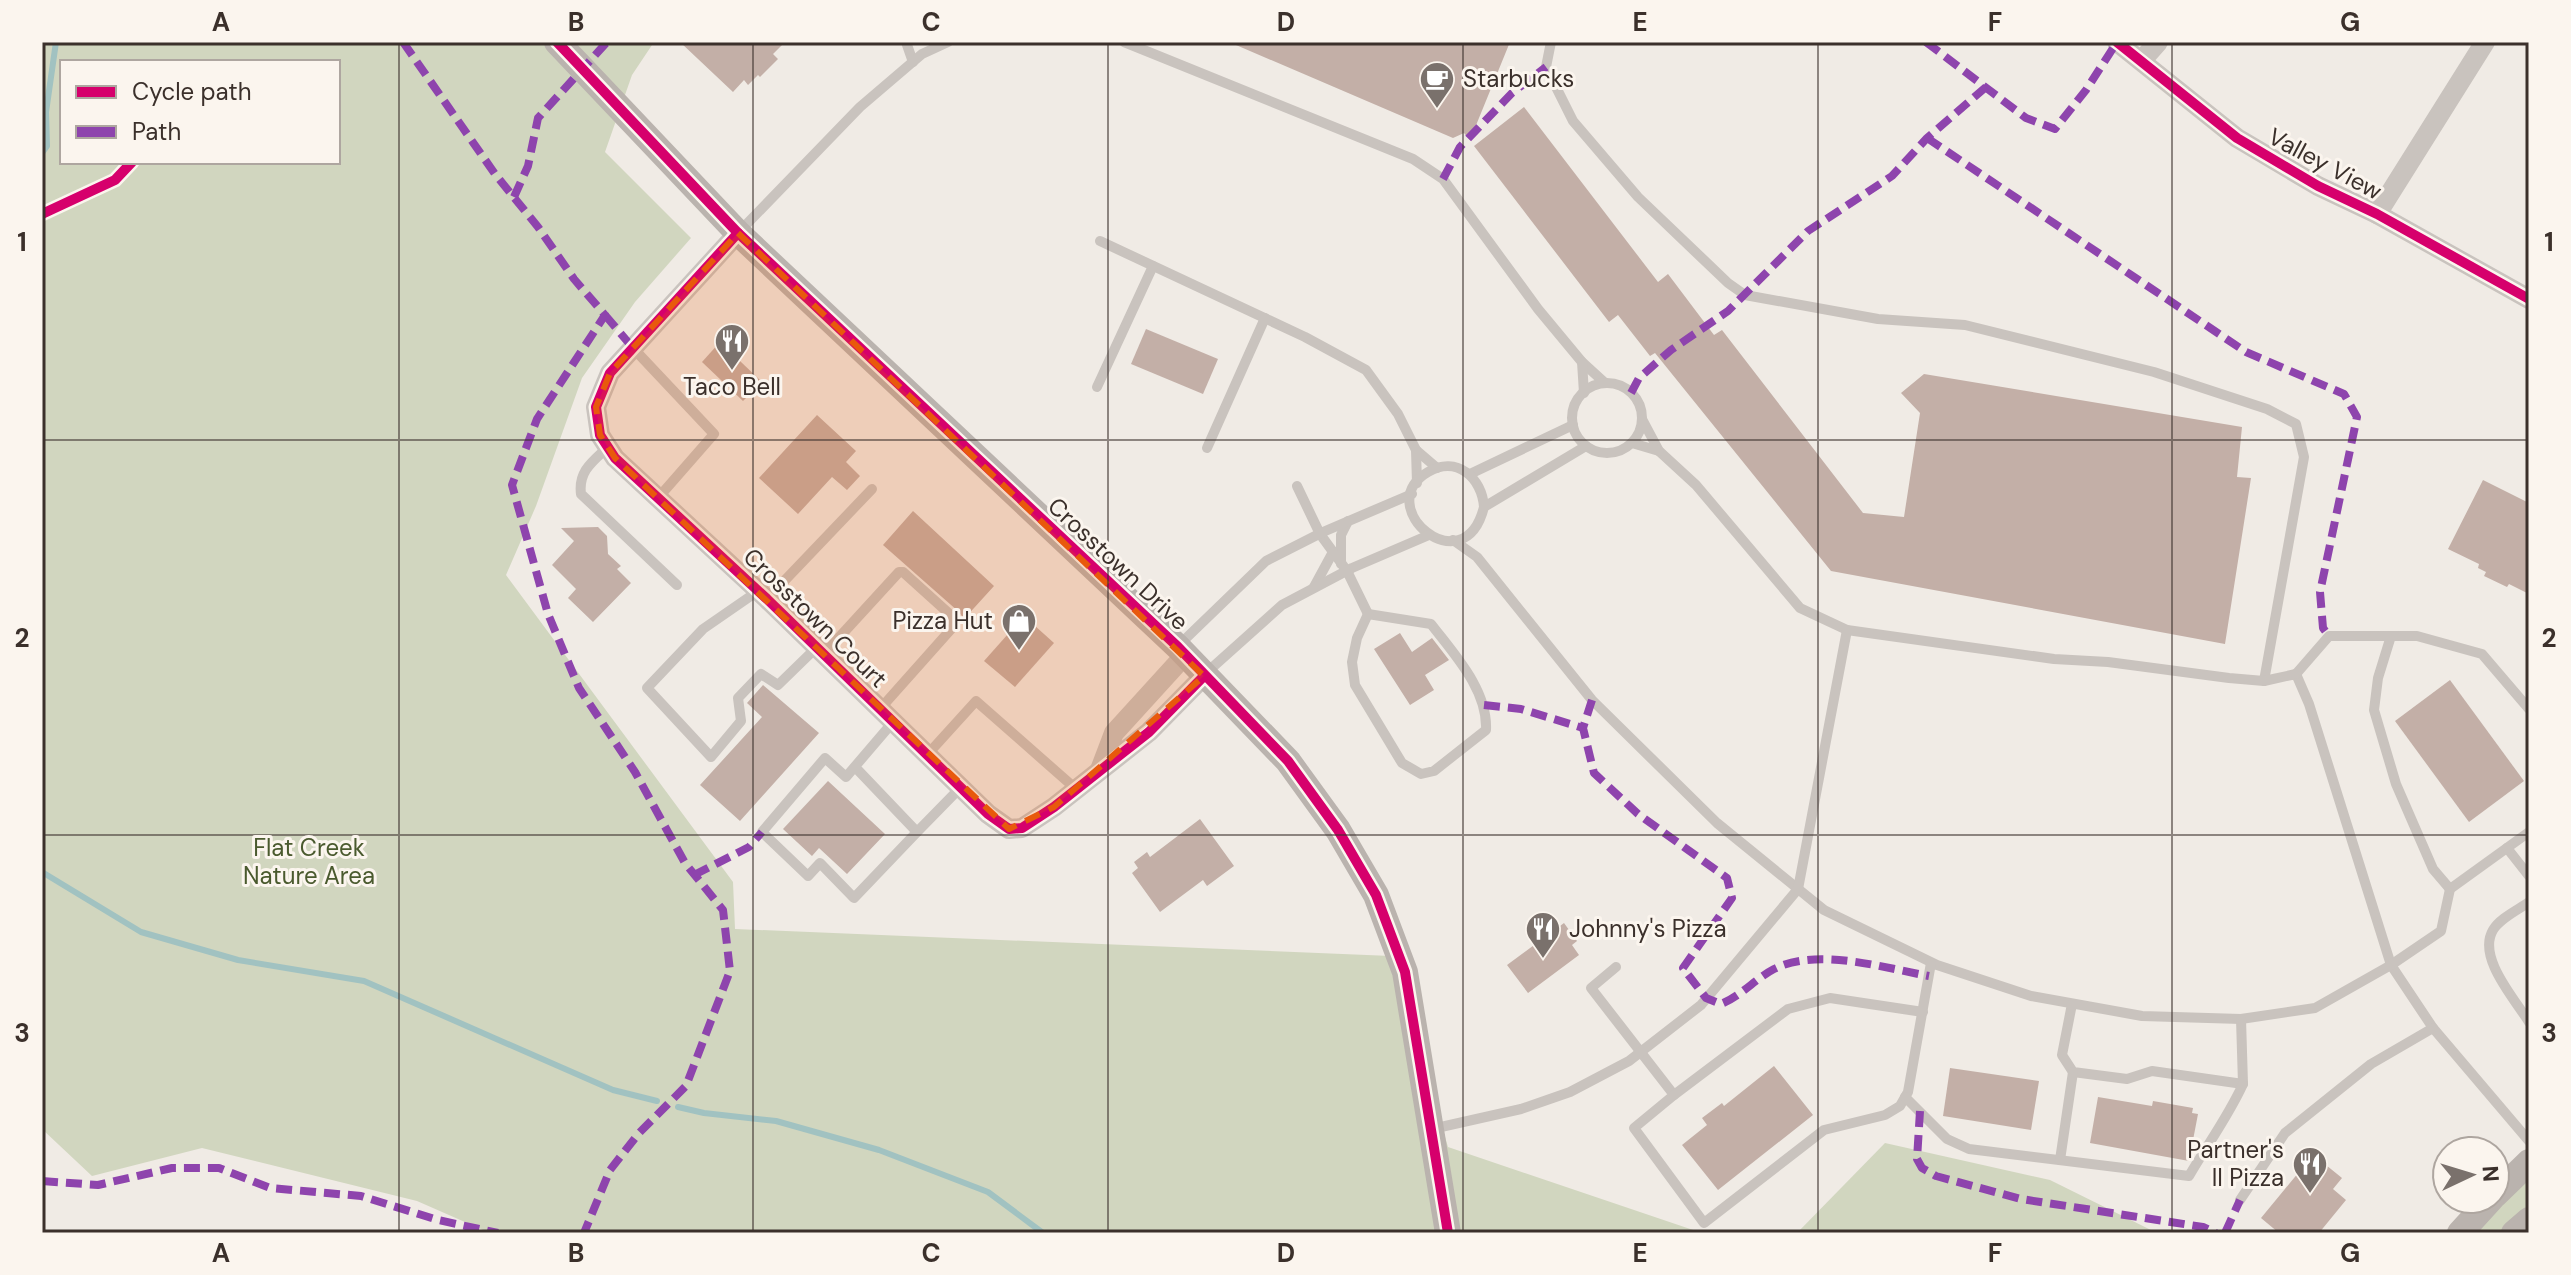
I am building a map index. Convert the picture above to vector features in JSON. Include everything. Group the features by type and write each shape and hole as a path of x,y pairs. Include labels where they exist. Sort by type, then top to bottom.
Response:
{"street":[{"name":"Crosstown Drive","path":"557,42 738,233 1181,651 1288,761 1338,830 1376,895 1405,972 1448,1233"},
{"name":"Valley View","path":"2117,42 2237,138 2318,186 2377,214 2529,299"},
{"path":"2142,60 2158,42"},
{"path":"2377,214 2485,42"},
{"name":"Crosstown Court","path":"738,233 610,373 596,407 600,435 615,458 763,595 988,814 1009,829 1022,828 1149,732 1204,676"},
{"path":"1100,770 1114,733 1181,651"},
{"path":"2511,1180 2529,1162"},
{"path":"2460,1233 2476,1215"},
{"path":"2514,1233 2529,1220"}],"lane":[{"path":"906,42 913,62"},
{"path":"738,233 860,107 922,54 948,42"},
{"path":"1125,42 1413,159 1443,179 1538,309 1582,362 1605,383"},
{"path":"1551,42 1546,67 1573,121 1638,197 1728,283 1745,295 1878,319 1965,325 2154,372 2267,409 2296,424 2304,457 2264,681"},
{"path":"1100,241 1265,318 1366,370 1398,414 1416,450 1437,468"},
{"path":"1097,387 1153,266"},
{"path":"1207,448 1265,318"},
{"path":"633,348 714,434 658,498"},
{"path":"1582,362 1584,393"},
{"path":"1605,383 1615,384 1631,393 1641,409 1641,428 1632,443 1615,453 1604,453 1586,446 1573,425 1576,402 1594,386 1605,383"},
{"path":"1642,419 1659,451 1696,485 1800,608 1847,630 2054,659 2108,662 2264,681 2296,674 2329,636 2417,636 2482,654 2529,709"},
{"path":"1470,474 1573,425"},
{"path":"1632,443 1659,451"},
{"path":"1484,507 1586,446"},
{"path":"608,447 587,466 579,481 581,494 677,585"},
{"path":"1416,450 1417,483"},
{"path":"1453,540 1474,529 1484,507 1483,494 1470,474 1449,466 1429,471 1417,483 1410,505 1420,528 1429,535 1453,540 1477,557 1592,700 1717,823 1824,910 1931,963 2031,996 2142,1016 2241,1019 2315,1008 2391,965 2441,931 2450,889 2529,832"},
{"path":"1297,486 1320,534 1344,567 1368,614"},
{"path":"872,489 763,595 703,629 647,688 711,757 741,721 738,698 761,674 778,685 819,651 899,572 903,572 954,618 953,627 886,716 846,777 825,758 762,832 808,876 820,863 854,898 961,787"},
{"path":"1181,651 1266,561 1412,494"},
{"path":"1344,567 1341,535 1348,521"},
{"path":"1474,529 1477,557"},
{"path":"1204,676 1282,605 1313,589 1344,567 1429,535"},
{"path":"1313,589 1333,552"},
{"path":"1368,614 1431,624 1459,659 1484,705 1486,730 1434,771 1421,774 1402,763 1355,685 1352,662 1357,638 1368,614"},
{"path":"1432,1129 1521,1109 1570,1092 1629,1061 1701,1005 1798,889 1847,630"},
{"path":"2391,636 2378,678 2374,710 2396,784 2433,869 2450,889"},
{"path":"2296,674 2309,704 2391,965 2433,1028 2529,1141"},
{"path":"927,755 976,701 1076,789"},
{"path":"855,767 917,832"},
{"path":"2507,848 2529,876"},
{"path":"2529,902 2493,929 2489,944 2489,959 2529,1022"},
{"path":"1923,1012 1830,998 1788,1009 1634,1128 1704,1223 1824,1130 1885,1115 1900,1106 1905,1097 1923,1012 1931,963"},
{"path":"1616,967 1591,988 1674,1095"},
{"path":"2060,1160 2073,1072 2062,1055 2072,1004"},
{"path":"1905,1097 1947,1139 1969,1149 2189,1176 2232,1109 2243,1084 2241,1019"},
{"path":"2240,1200 2285,1133 2371,1064 2433,1028"},
{"path":"2073,1072 2127,1079 2152,1071 2243,1084"}],"highlighted area":[{"path":"738,233 1204,676 1054,807 1009,829 615,458 600,435 596,407 610,373"}],"green space":[{"name":"Flat Creek Nature Area","path":"42,42 654,42 632,75 605,152 691,238 635,302 582,378 536,506 506,575 733,882 735,929 1391,956 1448,1147 1702,1233 490,1233 417,1201 202,1148 92,1176 42,1129"},
{"path":"1885,1143 2050,1180 2157,1233 1797,1233"},
{"path":"2529,1170 2529,1233 2476,1233 2491,1215 2511,1215 2511,1191"}],"building":[{"path":"680,42 785,42 773,54 778,59 760,77 758,75 748,85 744,80 733,92"},
{"path":"1229,42 1510,42 1470,140 1464,133 1453,138"},
{"path":"1524,107 1658,282 1668,274 1714,335 1722,330 1863,513 1904,517 1920,413 1901,393 1924,374 2242,427 2237,477 2251,478 2225,644 1831,571 1655,353 1650,356 1618,315 1609,322 1474,146"},
{"path":"1146,329 1218,359 1203,394 1131,364"},
{"name":"Taco Bell","path":"720,342 762,382 743,401 702,362"},
{"path":"817,415 856,451 846,462 860,476 847,490 832,477 798,514 759,478"},
{"path":"2483,480 2529,503 2529,594 2484,576 2486,572 2478,568 2479,564 2448,549"},
{"path":"913,511 994,586 964,619 883,545"},
{"path":"598,527 607,536 608,554 621,566 617,569 631,583 593,622 568,598 576,589 552,565 574,541 561,528"},
{"name":"Pizza Hut","path":"1024,616 1054,643 1015,687 984,661"},
{"path":"1400,633 1412,652 1432,638 1449,660 1425,675 1434,690 1410,705 1374,649"},
{"path":"2450,680 2524,781 2469,822 2395,721"},
{"path":"763,685 819,733 740,821 700,785 762,717 747,703"},
{"path":"828,781 885,834 847,874 819,848 812,856 783,829"},
{"path":"1200,819 1234,866 1207,886 1203,880 1160,912 1132,873 1138,868 1134,862 1147,852 1150,857"},
{"name":"Johnny's Pizza","path":"1564,923 1577,941 1572,945 1579,955 1528,993 1507,965"},
{"path":"1774,1066 1813,1115 1718,1190 1682,1145 1707,1125 1702,1118 1722,1103 1724,1106"},
{"path":"1950,1068 2039,1081 2031,1130 1943,1116"},
{"path":"2098,1097 2152,1106 2153,1101 2193,1108 2192,1113 2198,1114 2189,1161 2090,1143"},
{"name":"Partner's II Pizza","path":"2308,1161 2321,1172 2326,1165 2342,1178 2333,1189 2346,1200 2319,1233 2279,1233 2261,1218"}],"waterway":[{"path":"42,153 47,146 46,112 56,42"},
{"path":"42,872 141,932 238,960 364,981 613,1090 657,1101"},
{"path":"678,1107 776,1121 879,1150 988,1192 1043,1233"}],"marked path":[{"path":"403,42 495,174 605,315 537,419 512,485 548,614 579,688 635,772 685,863 723,910 730,971 686,1086 639,1133 610,1170 584,1233"},
{"path":"514,197 528,166 538,118 607,42"},
{"path":"1926,42 2026,118 2055,129 2086,90 2117,42"},
{"path":"1443,179 1460,147 1512,93 1546,67"},
{"path":"1631,393 1639,378 1671,350 1728,311 1808,231 1892,176 1927,138 1986,87"},
{"path":"1927,138 2246,352 2344,394 2357,417 2320,592 2323,628 2329,636"},
{"path":"605,315 633,348"},
{"path":"1592,700 1583,728 1594,773 1638,814 1727,878 1732,898 1683,968 1706,998 1721,1004 1774,969 1810,960 1851,961 1929,976"},
{"path":"1484,705 1521,709 1583,728"},
{"path":"694,875 749,847 762,832"},
{"path":"1920,1111 1917,1159 1922,1168 1936,1176 2021,1199 2203,1227 2216,1233"},
{"path":"42,1181 98,1185 172,1168 219,1168 270,1188 361,1196 438,1220 498,1233"},
{"path":"2225,1233 2240,1200"}],"cycle path":[{"path":"557,42 738,233 1178,647 1288,761 1338,830 1376,895 1405,972 1448,1233"},
{"path":"2117,42 2237,138 2318,186 2377,214 2529,299"},
{"path":"42,214 115,180 130,164"},
{"path":"738,233 610,373 596,407 600,435 615,458 767,599 988,814 1009,829 1022,828 1054,807 1149,732 1204,676"}],"place":[{"name":"Starbucks","path":"1437,110"},
{"name":"Taco Bell","path":"732,372"},
{"name":"Pizza Hut","path":"1019,652"},
{"name":"Johnny's Pizza","path":"1543,960"},
{"name":"Partner's II Pizza","path":"2310,1195"}]}
